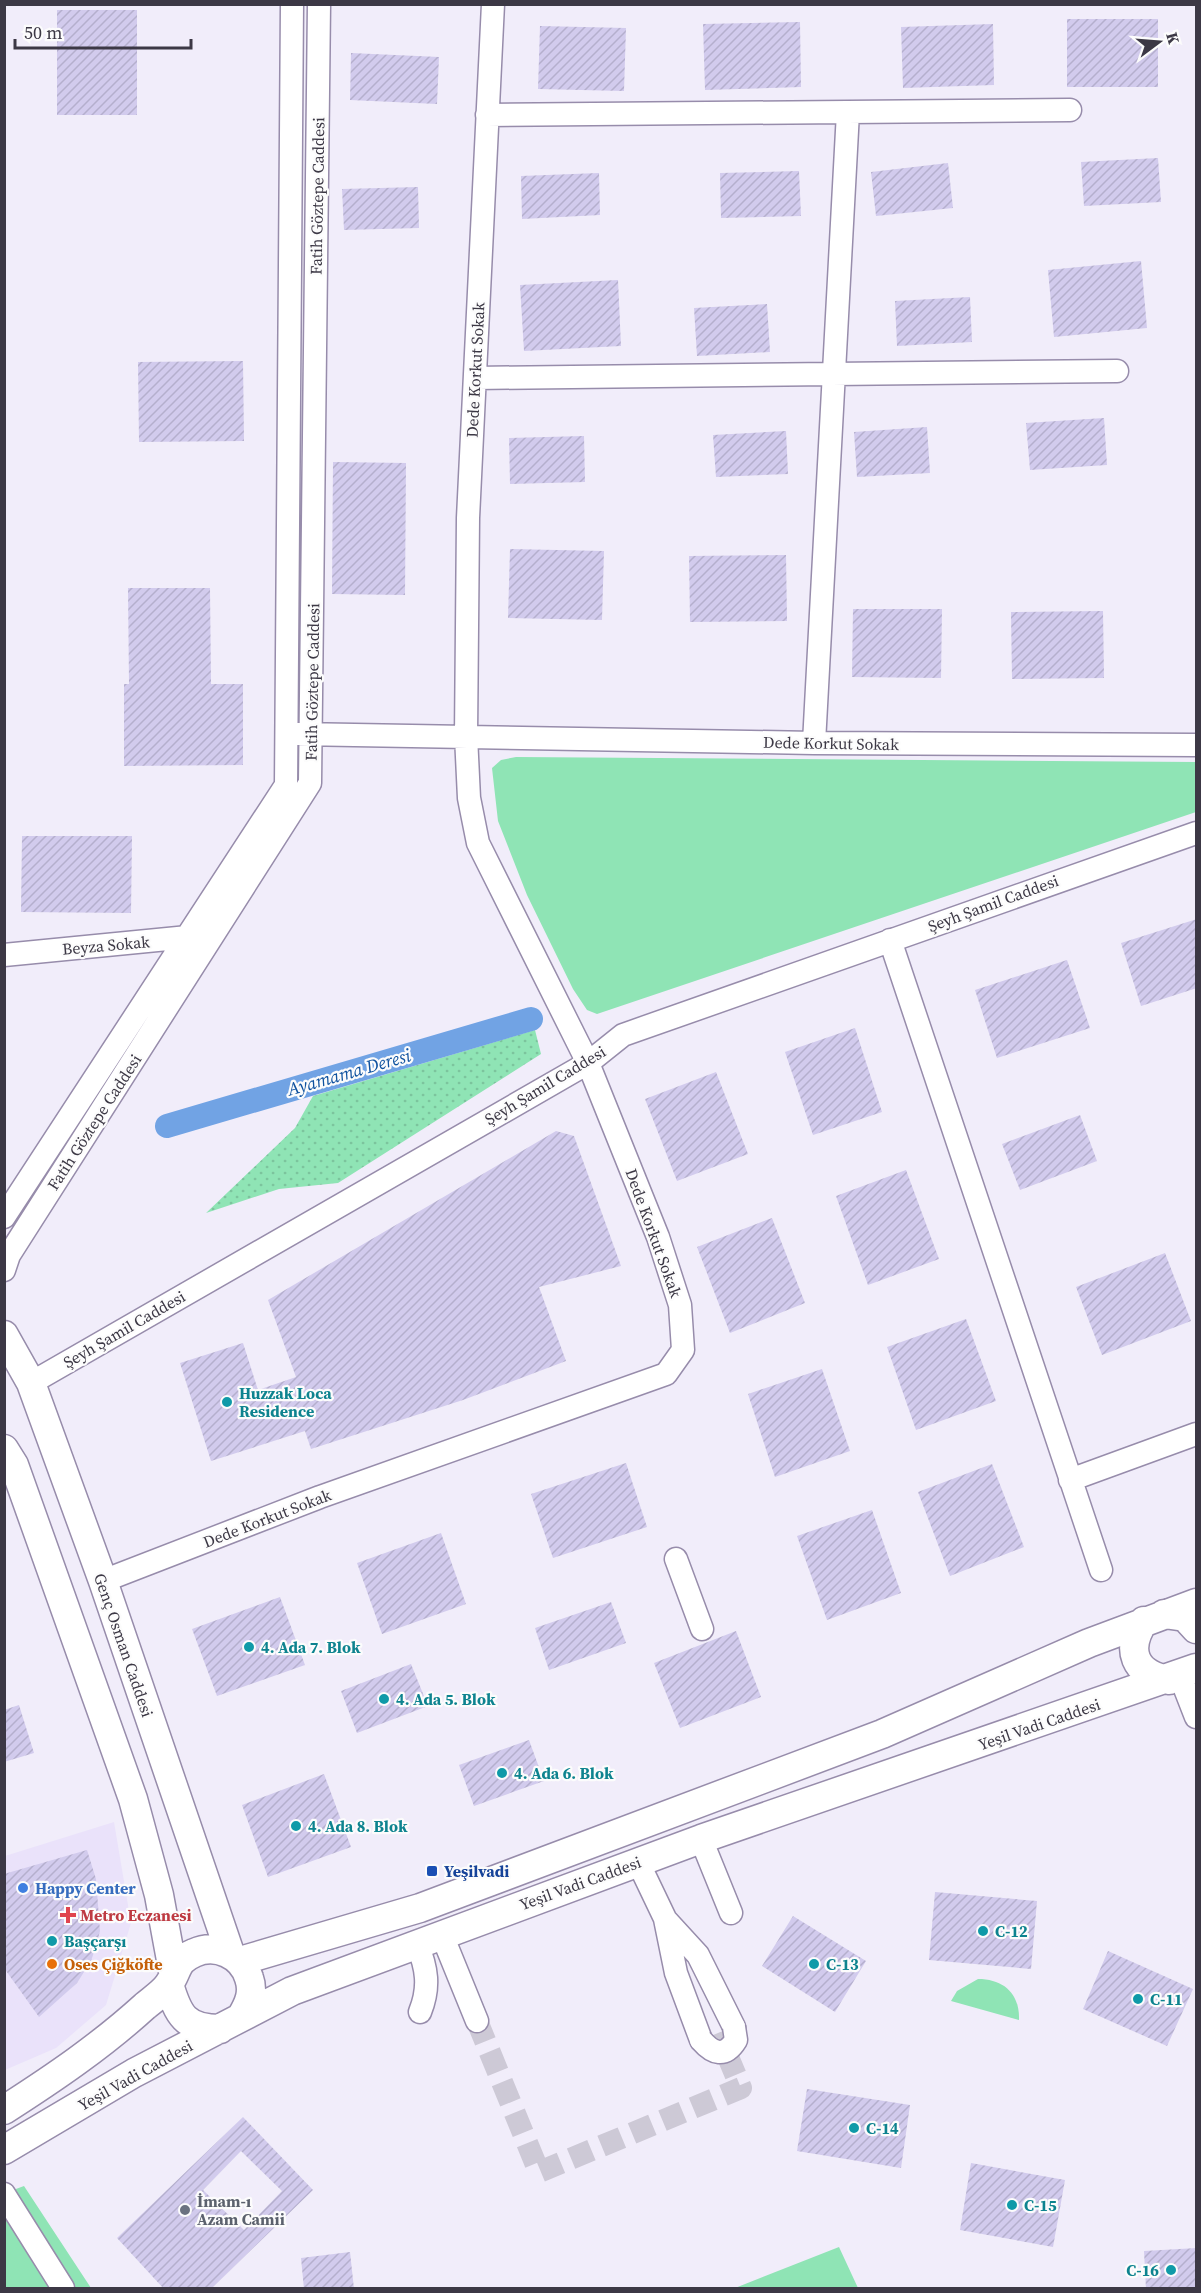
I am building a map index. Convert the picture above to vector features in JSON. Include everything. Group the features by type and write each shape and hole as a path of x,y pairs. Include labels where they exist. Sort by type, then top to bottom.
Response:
{"main road":[{"name":"Genç Osman Caddesi","path":"6,1339 31,1383 235,1957"},
{"path":"4,1449 14,1465 133,1799 159,1895 171,1978 176,2008 184,2019 207,2029 231,2023 251,1995 247,1971 235,1957 218,1949 199,1951 182,1961 171,1978 73,2066 4,2110"},
{"name":"Yeşil Vadi Caddesi","path":"235,1957 420,1908 882,1734 1154,1617 1197,1603"},
{"path":"1187,1671 1151,1676 1137,1662 1134,1641 1154,1617 1185,1617 1197,1629"},
{"name":"Yeşil Vadi Caddesi","path":"4,2150 134,2073 292,1991 701,1839 1187,1671"}],"street":[{"name":"Fatih Göztepe Caddesi","path":"4,1270 9,1255 197,942 286,784 292,4"},
{"name":"Fatih Göztepe Caddesi","path":"4,1217 310,783 319,4"},
{"name":"Dede Korkut Sokak","path":"103,1581 320,1497 666,1374 683,1350 680,1305 658,1237 588,1063 478,843 469,798 466,736 468,518 493,4"},
{"path":"487,115 1070,110"},
{"path":"814,743 848,112"},
{"path":"475,378 1117,371"},
{"path":"287,734 466,736"},
{"name":"Dede Korkut Sokak","path":"466,736 814,743 1197,745"},
{"name":"Şeyh Şamil Caddesi","path":"31,1383 588,1063 623,1035 1197,833"},
{"path":"890,940 1101,1570"},
{"name":"Beyza Sokak","path":"4,955 197,942"},
{"path":"1070,1480 1197,1434"},
{"path":"676,1559 702,1629"},
{"path":"1187,1671 1197,1717"},
{"path":"701,1839 732,1913"},
{"path":"638,1862 664,1919 687,1958"},
{"path":"664,1919 698,1955 734,2027 736,2040 728,2051 719,2054 710,2051 701,2040 676,1973 664,1919"},
{"path":"420,2012 427,1981 426,1965 430,1940"},
{"path":"430,1940 477,2021"},
{"path":"4,2194 63,2289"}],"shaded area":[{"path":"114,1822 131,1923 106,2005 56,2048 5,2070 5,1856"}],"green space":[{"path":"516,757 1196,762 1196,812 597,1014 587,1010 573,989 527,895 498,821 492,768 501,760"},
{"path":"535,1030 541,1054 338,1183 279,1189 206,1213 295,1128 313,1096"},
{"path":"978,1979 996,1982 1009,1990 1017,2003 1019,2020 951,2001 957,1991"},
{"path":"24,2186 91,2288 5,2288 5,2193"},
{"path":"839,2247 858,2288 735,2288"}],"building":[{"path":"57,10 137,10 137,115 57,115"},
{"path":"1067,19 1158,19 1158,87 1067,87"},
{"path":"800,22 801,87 705,90 703,24"},
{"path":"993,24 994,85 903,88 901,27"},
{"path":"540,26 626,28 624,91 538,89"},
{"path":"351,53 439,57 437,104 350,100"},
{"path":"1158,158 1161,202 1084,206 1081,162"},
{"path":"948,163 953,208 876,216 871,172"},
{"path":"799,171 801,216 721,218 720,173"},
{"path":"599,173 600,215 522,219 521,176"},
{"path":"418,187 419,228 344,230 342,189"},
{"path":"1141,261 1147,328 1054,337 1048,270"},
{"path":"618,280 621,346 524,351 520,285"},
{"path":"970,297 972,342 897,346 895,301"},
{"path":"767,304 770,352 697,356 694,308"},
{"path":"243,361 244,441 139,442 138,362"},
{"path":"1104,418 1107,465 1030,470 1026,423"},
{"path":"927,427 930,473 857,477 854,432"},
{"path":"786,431 788,474 716,477 713,435"},
{"path":"584,436 585,482 510,484 509,438"},
{"path":"333,462 406,463 405,595 332,594"},
{"path":"510,549 604,551 602,620 508,618"},
{"path":"786,555 787,621 690,622 689,556"},
{"path":"128,588 210,588 211,684 243,684 243,765 124,766 124,684 129,684"},
{"path":"853,609 942,609 941,678 852,677"},
{"path":"1103,611 1104,678 1012,679 1011,612"},
{"path":"22,836 132,836 131,913 21,912"},
{"path":"1197,919 1197,988 1141,1006 1121,943"},
{"path":"1067,960 1090,1028 997,1058 975,990"},
{"path":"855,1028 882,1112 813,1135 785,1052"},
{"path":"716,1072 748,1154 677,1181 645,1099"},
{"path":"1080,1115 1097,1161 1020,1190 1002,1144"},
{"path":"556,1131 574,1136 621,1266 539,1287 566,1361 463,1400 311,1449 305,1431 211,1461 180,1363 243,1343 258,1390 296,1377 268,1300"},
{"path":"906,1170 939,1259 868,1285 836,1196"},
{"path":"772,1218 805,1303 730,1333 697,1247"},
{"path":"1165,1253 1191,1321 1102,1355 1076,1287"},
{"path":"966,1319 996,1401 916,1430 887,1347"},
{"path":"822,1369 850,1451 775,1477 748,1394"},
{"path":"626,1463 647,1527 553,1558 531,1494"},
{"path":"992,1464 1024,1547 950,1576 918,1492"},
{"path":"872,1510 901,1593 827,1620 797,1536"},
{"path":"441,1533 466,1604 382,1634 357,1563"},
{"name":"4. Ada 7. Blok","path":"280,1597 305,1665 217,1696 192,1629"},
{"path":"611,1602 626,1643 549,1670 535,1628"},
{"path":"736,1631 761,1697 680,1728 654,1663"},
{"name":"4. Ada 5. Blok","path":"411,1664 428,1706 357,1733 341,1691"},
{"path":"19,1705 34,1753 4,1762 4,1710"},
{"name":"4. Ada 6. Blok","path":"529,1740 544,1781 474,1806 459,1765"},
{"name":"4. Ada 8. Blok","path":"324,1774 351,1847 268,1877 242,1805"},
{"path":"87,1850 96,1879 100,1931 96,1946 91,1961 77,1983 39,2017 4,1968 4,1874"},
{"name":"C-12","path":"935,1892 1037,1901 1031,1969 929,1960"},
{"name":"C-13","path":"793,1916 866,1961 835,2012 762,1966"},
{"name":"C-11","path":"1108,1951 1193,1989 1167,2046 1083,2009"},
{"name":"C-14","path":"807,2089 910,2105 901,2168 797,2151"},
{"name":"İmam-ı Azam Camii","path":"243,2117 313,2190 211,2289 164,2289 117,2238","holes":["241,2151 282,2191 244,2230 203,2190"]},
{"name":"C-15","path":"971,2163 1065,2180 1053,2247 960,2230"},
{"name":"C-16","path":"1197,2248 1197,2289 1146,2289 1144,2251"},
{"path":"350,2252 354,2289 304,2289 301,2258"}],"waterway":[{"name":"Ayamama Deresi","path":"167,1126 531,1019"}],"tunnel":[{"path":"477,2021 539,2172 741,2088 718,2033"}],"place":[{"name":"Huzzak Loca Residence","path":"227,1402"},
{"name":"4. Ada 7. Blok","path":"249,1647"},
{"name":"4. Ada 5. Blok","path":"384,1699"},
{"name":"4. Ada 6. Blok","path":"502,1773"},
{"name":"4. Ada 8. Blok","path":"296,1826"},
{"name":"Yeşilvadi","path":"432,1871"},
{"name":"Happy Center","path":"23,1888"},
{"name":"Metro Eczanesi","path":"68,1915"},
{"name":"C-12","path":"983,1931"},
{"name":"Başçarşı","path":"52,1941"},
{"name":"Oses Çiğköfte","path":"52,1964"},
{"name":"C-13","path":"814,1964"},
{"name":"C-11","path":"1138,1999"},
{"name":"C-14","path":"854,2128"},
{"name":"C-15","path":"1012,2205"},
{"name":"İmam-ı Azam Camii","path":"185,2210"},
{"name":"C-16","path":"1171,2270"}]}
